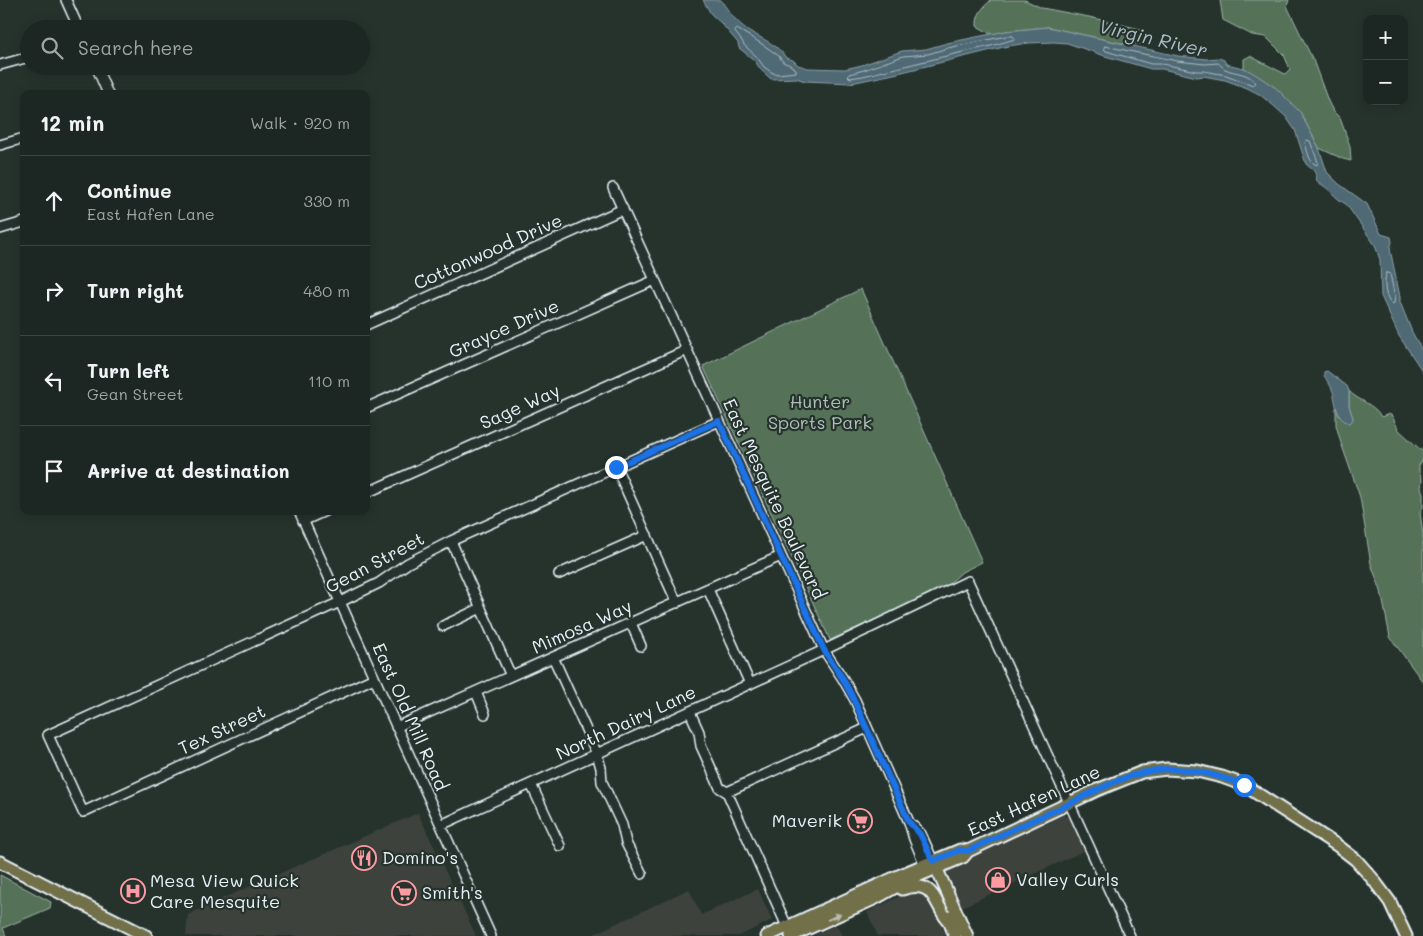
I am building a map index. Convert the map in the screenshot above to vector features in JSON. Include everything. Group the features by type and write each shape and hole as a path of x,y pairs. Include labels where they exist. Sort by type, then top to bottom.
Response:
{"main road":[{"name":"East Hafen Lane","path":"931,867 960,850 968,851 1103,788 1142,772 1166,769 1197,771 1244,785 1338,846 1356,860 1390,902 1406,936"},
{"path":"0,862 146,936"},
{"path":"790,934 931,867"},
{"path":"876,898 931,867"},
{"name":"East Mesquite Boulevard","path":"931,867 955,936"},
{"name":"East Mesquite Boulevard","path":"931,867 967,936"},
{"path":"767,936 790,934 876,898 914,886 922,886 935,897 950,924"}],"street":[{"path":"66,0 75,20"},
{"path":"0,65 20,59"},
{"path":"100,75 106,90"},
{"path":"0,145 20,139"},
{"name":"East Mesquite Boulevard","path":"613,188 824,650 847,686 909,822 914,839 931,867"},
{"name":"Cottonwood Drive","path":"370,323 623,209"},
{"path":"0,228 20,223"},
{"name":"Grayce Drive","path":"370,406 655,280"},
{"name":"Sage Way","path":"370,491 687,350"},
{"name":"Gean Street","path":"83,812 48,734 340,602 379,583 408,564 451,541 719,421"},
{"path":"616,467 677,603"},
{"name":"East Old Mill Road","path":"301,515 491,936"},
{"path":"303,521 316,515"},
{"path":"559,574 646,535"},
{"path":"451,541 512,676"},
{"name":"Mimosa Way","path":"396,727 781,556"},
{"name":"North Dairy Lane","path":"441,825 824,650 968,581 1070,803"},
{"path":"708,589 750,684"},
{"path":"443,626 481,608"},
{"path":"631,623 641,646"},
{"path":"553,658 597,754 602,782 622,825 626,843 642,874"},
{"name":"Tex Street","path":"83,812 374,678"},
{"path":"476,692 486,714"},
{"path":"690,712 699,732 701,746 720,788 727,792 790,934"},
{"path":"727,792 867,728"},
{"path":"530,784 560,846"},
{"path":"1070,803 1130,936"}],"shaded area":[{"path":"418,813 476,936 186,936 188,915"},
{"path":"1063,815 1070,817 1086,850 962,907 947,873 948,868"},
{"path":"689,889 701,915 758,889 772,920 739,936 590,936"},
{"path":"911,892 921,893 927,898 935,909 946,936 878,936 867,912"},
{"path":"837,926 842,936 814,936 831,927"}],"green space":[{"path":"991,0 1025,0 1042,8 1140,29 1144,35 1142,43 1129,45 1048,27 1006,31 995,34 989,33 977,26 977,22 985,5"},
{"path":"1220,0 1289,0 1287,6 1313,60 1328,101 1333,111 1340,118 1350,146 1351,161 1319,148 1300,112 1276,88 1244,68 1244,59 1250,56 1285,74 1290,69 1284,55 1266,37 1252,35 1223,20"},
{"name":"Hunter Sports Park","path":"861,289 982,562 962,572 943,589 830,640 703,366"},
{"path":"1349,391 1375,409 1381,417 1389,414 1392,416 1399,430 1423,452 1423,460 1419,465 1419,472 1422,479 1421,488 1423,493 1423,507 1420,512 1423,535 1423,682 1390,637 1381,591 1371,564 1360,497 1336,425 1336,408 1339,416 1353,418 1349,406"},
{"path":"0,875 51,902 50,908 3,928 6,936 0,936"}],"water":[{"path":"703,0 721,0 744,27 774,45 786,58 808,68 845,69 902,51 926,49 1006,31 1048,27 1178,56 1206,59 1219,58 1224,60 1226,64 1244,68 1276,88 1300,112 1319,148 1327,172 1339,184 1367,204 1381,234 1391,237 1390,249 1400,302 1412,332 1423,352 1423,372 1399,336 1381,296 1380,260 1375,245 1346,204 1317,182 1314,171 1306,164 1295,130 1286,117 1259,94 1225,80 1203,76 1197,77 1162,69 1151,69 1067,43 1054,42 1008,46 851,83 805,81 796,78 771,79 754,60 739,48 738,43 711,14"},
{"path":"1327,371 1347,386 1349,406 1353,418 1350,423 1341,418 1339,414 1334,394 1324,375 1324,372"}],"place":[{"name":"Maverik","path":"860,821"},
{"name":"Domino's","path":"364,858"},
{"name":"Valley Curls","path":"998,880"},
{"name":"Mesa View Quick Care Mesquite","path":"133,891"},
{"name":"Smith's","path":"404,893"}],"route":[{"path":"616,467 719,421 824,650 854,700 909,822 920,834 933,861 960,850 968,851 1096,790 1142,772 1166,769 1197,771 1244,785"}],"water label":[{"name":"Virgin River","path":"1153,38"}]}
